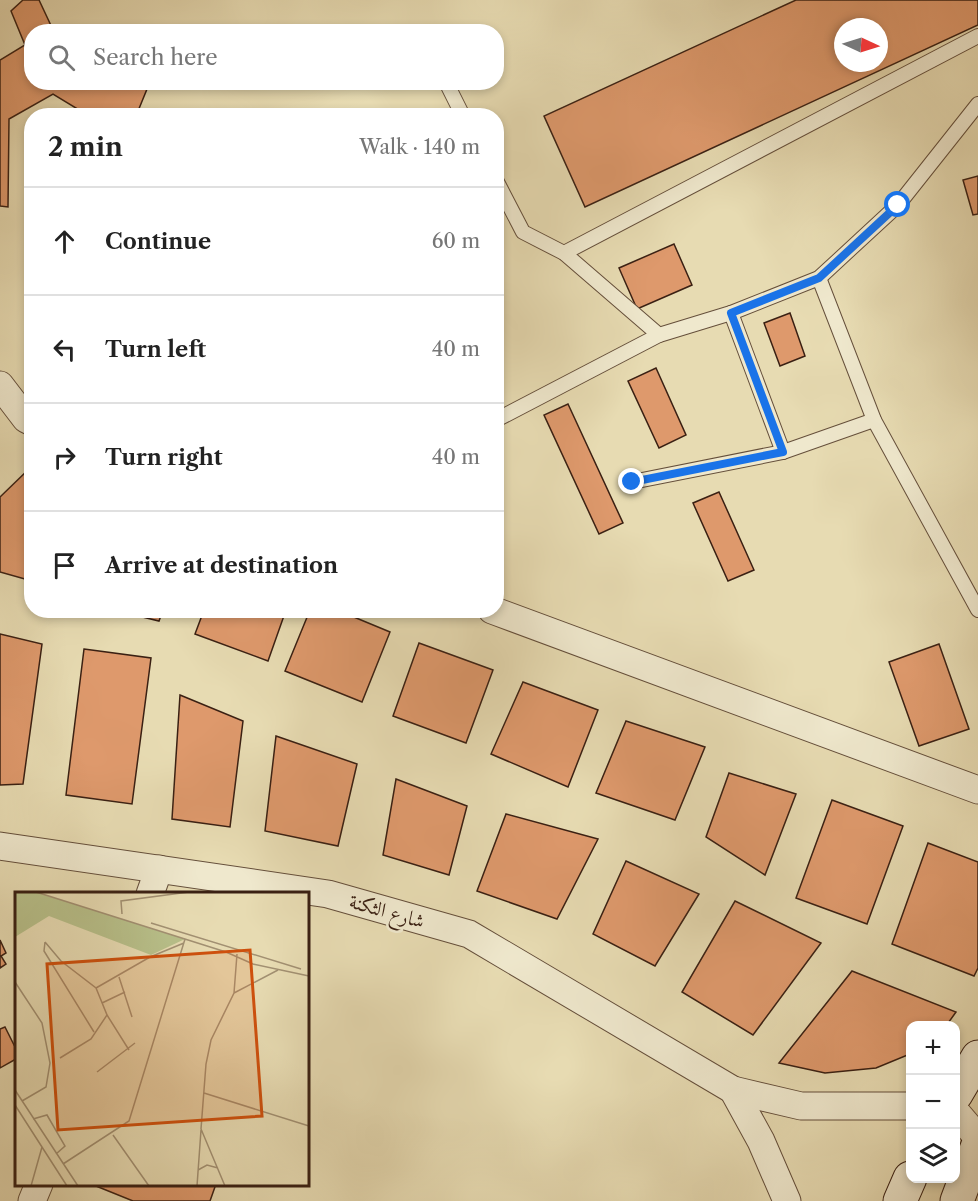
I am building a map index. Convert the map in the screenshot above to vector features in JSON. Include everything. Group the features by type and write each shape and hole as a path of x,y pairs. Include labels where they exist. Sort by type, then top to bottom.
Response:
{"main road":[{"path":"960,1087 978,1057"},
{"path":"957,1201 978,1145"},
{"path":"900,1201 908,1183"}],"street":[{"path":"0,385 24,416"},
{"path":"504,614 978,790"},
{"name":"شارع الثكنة","path":"0,846 155,882 299,892"},
{"name":"شارع الثكنة","path":"309,893 328,894 470,934 733,1090"},
{"path":"733,1090 801,1106 906,1106"},
{"path":"733,1090 761,1141 787,1201"},
{"path":"960,1117 978,1138"},
{"path":"32,1201 39,1186"}],"lane":[{"path":"564,253 978,36"},
{"path":"450,90 459,108"},
{"path":"504,416 659,335 731,313 819,278 898,205 978,104"},
{"path":"504,195 523,232 564,253 659,335"},
{"path":"819,278 874,420 978,610"},
{"path":"731,313 783,452"},
{"path":"632,482 783,452 874,420"}],"building":[{"path":"23,0 39,0 50,24 24,24 24,43 11,11"},
{"path":"796,0 978,0 978,25 888,67 888,18 834,18 834,72 877,72 585,207 544,116"},
{"path":"24,46 24,90 147,90 139,108 76,108 53,94 28,108 24,108 24,110 9,119 8,207 0,206 0,60"},
{"path":"978,176 978,214 973,215 963,180"},
{"path":"674,244 692,285 637,309 619,268"},
{"path":"790,313 805,356 780,366 764,323"},
{"path":"656,368 686,435 659,448 628,381"},
{"path":"568,404 623,523 599,534 544,415"},
{"path":"24,474 24,579 0,572 0,497"},
{"path":"719,492 754,570 728,581 693,503"},
{"path":"201,618 283,618 268,661 195,634"},
{"path":"307,618 356,618 390,632 362,702 285,671"},
{"path":"0,634 42,644 23,784 0,785"},
{"path":"419,643 493,670 466,743 393,716"},
{"path":"939,644 969,729 919,746 889,662"},
{"path":"84,649 151,658 132,804 66,795"},
{"path":"523,682 598,710 568,787 491,754"},
{"path":"180,695 243,721 230,827 172,819"},
{"path":"626,721 705,747 675,820 596,793"},
{"path":"276,736 357,764 338,846 265,831"},
{"path":"729,773 796,794 765,875 706,837"},
{"path":"396,779 467,806 449,875 383,855"},
{"path":"832,800 903,826 867,924 796,898"},
{"path":"506,814 598,839 557,919 477,891"},
{"path":"928,843 978,862 978,968 974,976 892,944"},
{"path":"626,861 699,894 655,966 593,934"},
{"path":"735,901 821,943 753,1035 682,992"},
{"path":"0,940 6,953 1,956 6,964 0,968"},
{"path":"852,971 956,1012 950,1021 906,1021 906,1056 876,1068 825,1073 779,1063"},
{"path":"5,1027 15,1047 15,1060 0,1068 0,1029"},
{"path":"96,1186 215,1186 210,1201 133,1201"}],"route":[{"path":"632,482 783,452 731,313 819,278 898,205"}]}
